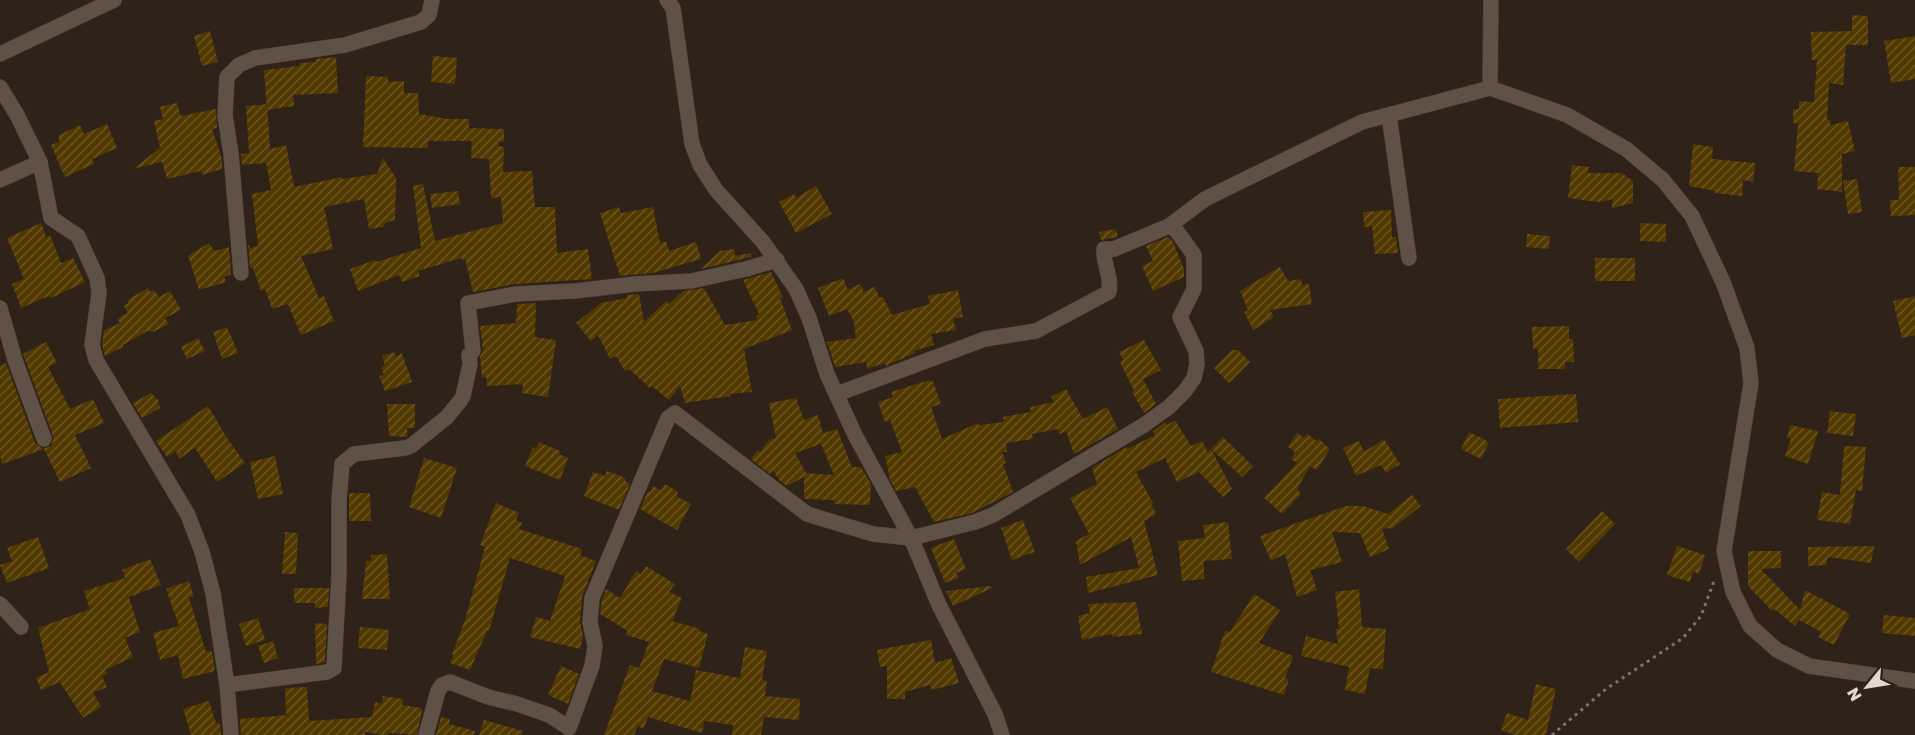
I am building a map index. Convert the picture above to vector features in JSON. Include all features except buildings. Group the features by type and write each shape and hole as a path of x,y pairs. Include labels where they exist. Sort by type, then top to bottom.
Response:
{"street":[{"path":"0,54 114,0"},
{"path":"241,273 231,154 225,115 227,77 239,65 255,58 345,45 422,22 429,15 432,0"},
{"path":"667,0 673,8 692,144 700,165 716,190 777,260 796,290 809,318 827,374 855,435 911,538 939,605 996,714 1002,735"},
{"path":"1490,88 1491,0"},
{"path":"0,87 17,115 40,162 51,218 78,236 97,278 99,293 92,345 96,360 188,515 202,552 213,593 227,685 231,735"},
{"path":"837,394 985,339 1036,331 1051,324 1108,292 1111,280 1103,260 1104,249 1114,249 1169,226 1204,199 1362,122 1490,88 1567,115 1626,149 1663,180 1692,216 1723,282 1747,348 1751,383 1724,551 1733,592 1750,626 1778,650 1809,666 1915,681"},
{"path":"1389,115 1409,258"},
{"path":"0,180 40,162"},
{"path":"426,735 438,691 442,685 450,682 488,698 517,704 549,715 568,728 592,666 595,646 590,622 592,598 668,418 675,413 807,514 873,534 911,538 975,522 993,515 1144,425 1169,407 1185,391 1194,378 1197,364 1196,351 1180,317 1194,289 1194,255 1176,230 1169,226"},
{"path":"227,685 327,672 334,668 337,645 339,500 342,464 346,458 354,454 411,446 447,417 460,401 470,364 469,355 473,351 468,303 510,297 516,294 691,281 777,260"},
{"path":"0,308 15,360 44,439"},
{"path":"0,604 21,627"}],"path":[{"path":"1552,735 1606,689 1683,638 1701,616 1724,551"}]}
